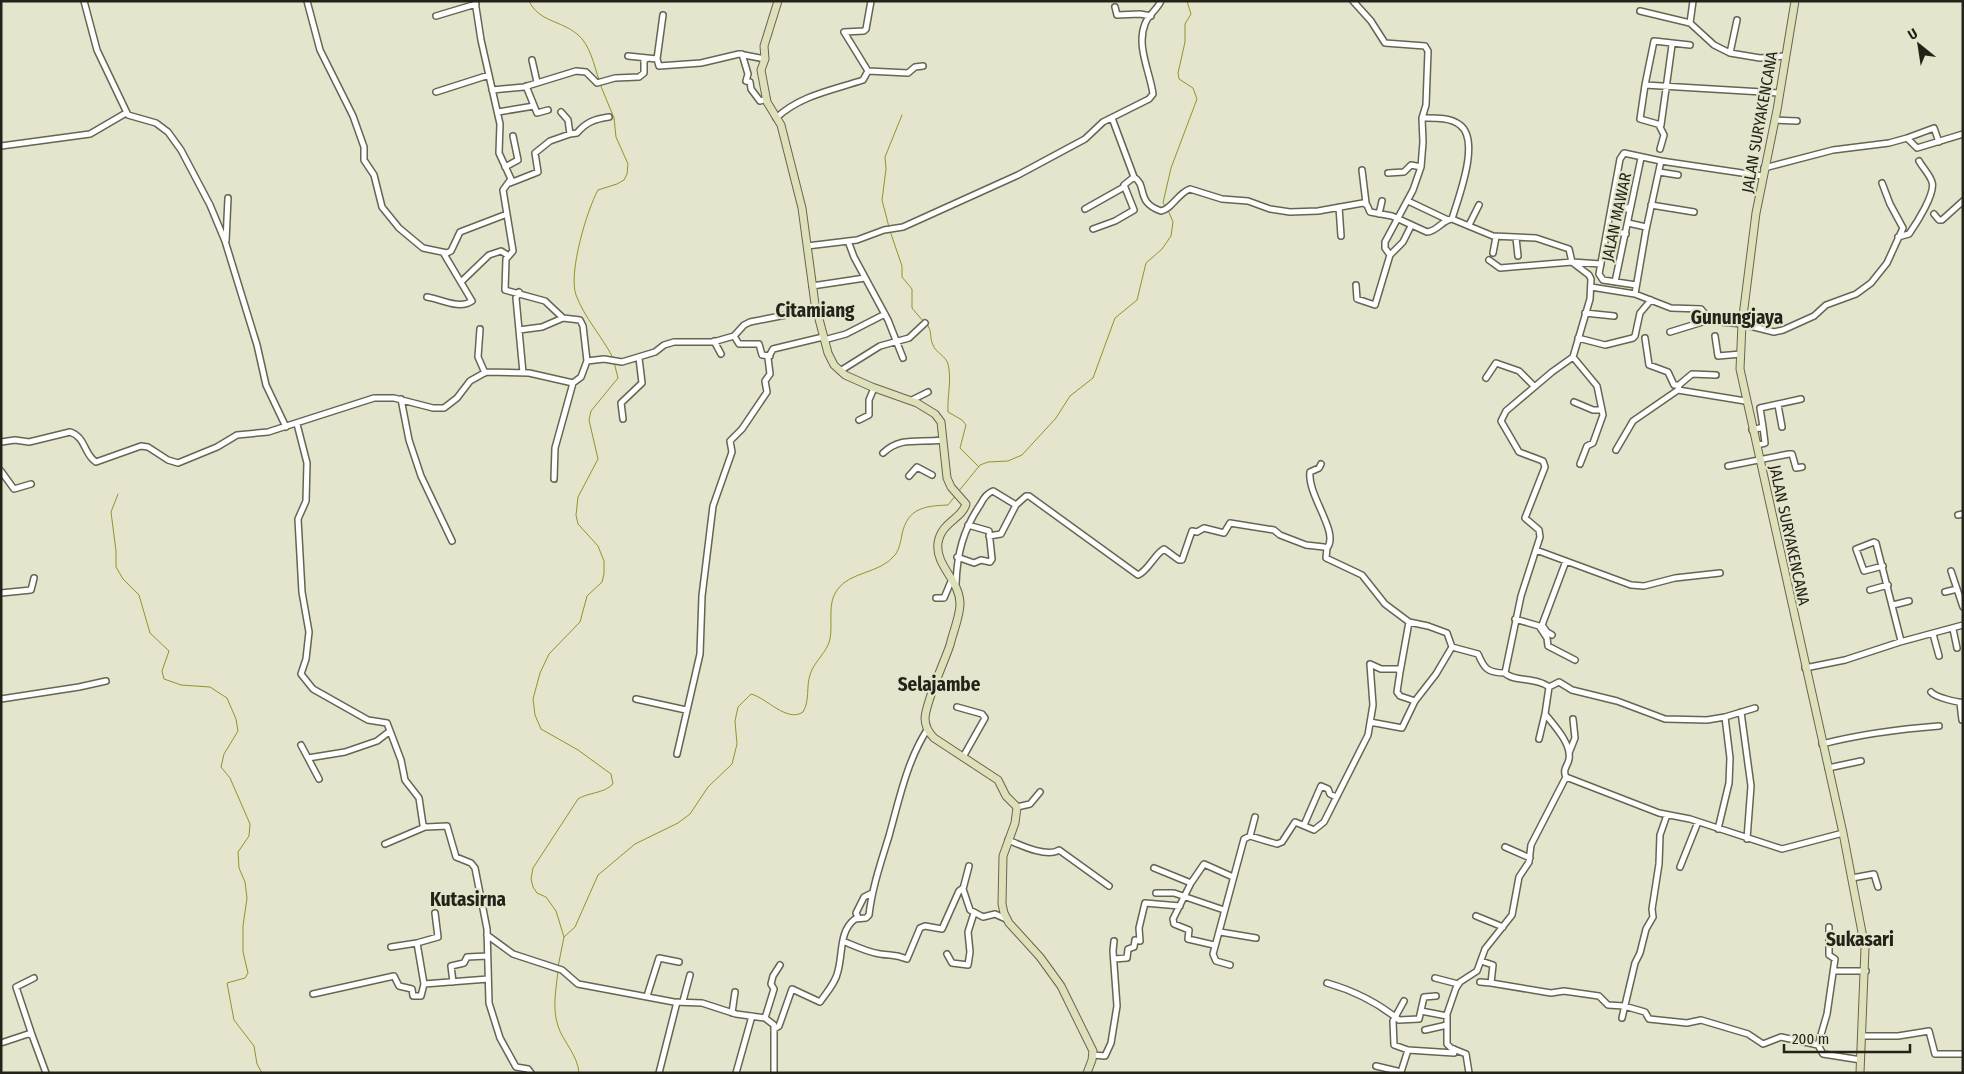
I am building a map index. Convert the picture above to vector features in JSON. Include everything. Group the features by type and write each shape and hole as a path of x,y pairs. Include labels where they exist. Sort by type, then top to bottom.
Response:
{"street":[{"path":"84,1 97,50 126,113 131,117 146,119 159,124 173,138 206,196 226,241 257,345 266,385 286,427"},
{"path":"307,1 320,50 353,116 364,147 364,160 374,175 382,207 399,228 423,248 444,254 472,297 471,303 445,304 427,296"},
{"path":"778,1 763,51 765,59 761,70 767,99 782,129 802,208 812,286 824,338 832,361 840,371 874,388 912,400 939,418 947,478 966,502 965,507 946,525 938,543 940,560 954,581"},
{"path":"868,71 844,32 864,31 866,29 871,1"},
{"path":"807,246 848,241 903,227 1018,174 1085,139 1103,122 1147,101 1152,96 1143,46 1145,24 1161,1"},
{"path":"1353,1 1371,20 1385,43 1426,46 1429,59 1426,105 1422,118 1423,142 1420,167 1408,201 1385,243 1386,250 1390,255"},
{"path":"1690,22 1693,1"},
{"name":"JALAN SURYAKENCANA","path":"1795,1 1775,120 1763,172 1742,324 1740,369 1752,430 1757,445 1843,833 1865,948 1866,971 1860,1073"},
{"path":"436,16 476,3 489,76 498,112 501,133 498,147 510,183"},
{"path":"1115,7 1117,15 1140,14 1151,16"},
{"path":"1640,11 1690,22 1712,43 1730,53 1760,58 1785,56"},
{"path":"663,15 657,59 658,65 672,66 704,63 742,54 765,59"},
{"path":"1730,53 1737,20"},
{"path":"1660,149 1664,135 1659,125 1640,118 1654,40 1690,45"},
{"path":"1659,125 1662,122 1672,44"},
{"path":"742,54 748,74 746,81 750,82 751,89 760,101 767,99"},
{"path":"628,56 657,59"},
{"path":"492,90 526,86 576,71 586,72 597,83 615,78 639,77 644,73 644,61 646,59"},
{"path":"532,60 537,82"},
{"path":"868,71 908,73 915,67 922,66"},
{"path":"776,118 793,105 821,92 862,80 868,71"},
{"path":"436,92 489,76"},
{"path":"1645,85 1779,93"},
{"path":"526,86 538,114 548,110"},
{"path":"498,112 534,106"},
{"path":"561,112 568,120 570,134"},
{"path":"1,146 88,134 126,113"},
{"path":"563,318 547,302 530,298 519,292 507,292 505,290 506,262 513,252 503,190 510,183 538,172 535,153 550,141 577,133 584,124 609,116"},
{"path":"1112,118 1134,177 1140,183 1147,204 1161,211 1166,210 1178,196 1190,189 1222,199 1248,201 1281,211 1318,211 1366,203"},
{"path":"1362,170 1369,212 1398,218 1411,226 1432,232 1450,219 1466,170 1468,139 1464,129 1452,121 1422,118"},
{"path":"1775,120 1796,121"},
{"path":"1636,285 1602,279 1599,274 1621,156 1624,153 1641,158 1763,172 1833,150 1889,143 1934,128 1939,142"},
{"path":"1907,138 1917,148 1963,134"},
{"path":"505,167 518,160 513,136"},
{"name":"JALAN MAWAR","path":"1614,282 1626,234 1641,158"},
{"path":"1635,294 1646,227 1661,160"},
{"path":"1898,237 1909,234 1928,201 1932,181 1920,161"},
{"path":"1388,173 1404,172 1412,165 1420,167"},
{"path":"1658,172 1678,175"},
{"path":"1085,209 1124,187 1124,184 1134,177"},
{"path":"1670,332 1709,320 1742,324 1762,331 1783,330 1814,316 1830,303 1856,294 1871,283 1886,263 1903,228 1890,204 1882,183"},
{"path":"1093,229 1115,221 1134,210 1124,187"},
{"path":"226,241 228,198"},
{"path":"1379,214 1382,201"},
{"path":"1408,201 1496,237 1536,238 1561,245 1571,251 1572,262 1590,275 1591,287 1573,357 1534,386 1506,411 1501,421 1519,452 1543,462 1545,465 1525,518 1540,533 1515,619 1505,673"},
{"path":"1934,214 1939,220 1942,220 1963,201"},
{"path":"1612,204 1626,209 1632,206"},
{"path":"1469,225 1479,205"},
{"path":"1652,205 1694,212"},
{"path":"1340,207 1341,236"},
{"path":"444,254 451,250 457,237 463,230 507,214"},
{"path":"1628,223 1646,227"},
{"path":"1356,285 1357,299 1376,306 1390,255 1403,242 1411,226"},
{"path":"1608,230 1626,234"},
{"path":"1493,253 1496,237"},
{"path":"1516,238 1518,256"},
{"path":"848,241 865,278 885,314 903,358"},
{"path":"462,281 493,252 501,251 509,256"},
{"path":"1489,260 1500,268 1572,262 1601,264"},
{"path":"812,286 865,278"},
{"path":"1591,287 1635,294 1671,308 1701,309 1709,320"},
{"path":"519,292 516,298 523,373"},
{"path":"1578,338 1605,345 1632,338 1635,336 1640,313 1651,300"},
{"path":"587,361 614,360 622,362 639,358 674,342 699,344 734,336 744,325 750,322 796,313 817,312"},
{"path":"1585,313 1614,316"},
{"path":"677,754 700,654 702,596 713,506 732,452 730,441 742,429 767,392 765,382 770,375 770,356 776,348 846,334 885,314"},
{"path":"519,330 542,327 563,318 577,319 582,323 587,361 581,377 573,384 555,448 554,479"},
{"path":"840,371 880,346 909,338 925,323"},
{"path":"480,328 478,360 484,373"},
{"path":"734,336 739,344 759,344 762,354 770,356"},
{"path":"1715,336 1718,356 1741,354"},
{"path":"1645,338 1649,365 1668,372 1674,385 1679,388 1746,401"},
{"path":"714,341 721,354"},
{"path":"1573,357 1596,383 1603,418 1592,444 1586,447 1580,464"},
{"path":"623,419 622,403 642,383 639,358"},
{"path":"1486,378 1498,361 1519,371 1534,386"},
{"path":"1,442 15,440 29,442 70,432 80,437 92,459 96,462 141,446 148,447 168,460 178,462 217,447 237,435 256,435 286,427 374,398 401,399 433,408 444,408 457,398 470,381 484,373 523,373 573,384"},
{"path":"1616,450 1633,422 1679,388 1692,374 1716,375"},
{"path":"859,420 869,415 869,400 874,388"},
{"path":"912,400 928,392"},
{"path":"401,399 409,440 421,476 452,540"},
{"path":"1757,445 1765,443 1760,408 1801,399"},
{"path":"1574,402 1594,410 1602,410"},
{"path":"1778,405 1782,427"},
{"path":"297,424 307,463 306,502 298,518 302,592 310,635 302,674 313,689 371,721 386,722 402,763 405,780 419,798 423,824 425,826"},
{"path":"1752,430 1763,426"},
{"path":"884,453 894,444 902,441 942,440"},
{"path":"1728,466 1792,454 1796,468 1802,467"},
{"path":"1321,464 1310,472 1309,476 1312,494 1320,506 1323,520 1330,531 1330,543 1326,548 1326,558 1362,575 1385,604 1408,622 1428,626 1447,634 1452,647"},
{"path":"908,476 917,467 932,475"},
{"path":"1,471 14,489 31,484"},
{"path":"774,1029 779,1026 792,989 818,1002 821,1000 833,983 838,971 846,927 858,917 867,917 872,893 902,790 927,730 926,713 944,663 959,608 954,581 957,557 968,525 991,490 1016,505"},
{"path":"990,536 1002,534 1016,505 1027,496 1030,496 1138,575 1164,548 1179,560 1182,560 1192,531 1197,532 1204,528 1224,533 1230,523 1274,530 1280,535 1306,545 1326,548"},
{"path":"957,557 974,563 981,560 990,562 992,556 990,536 987,530 968,525"},
{"path":"1883,566 1863,570 1856,550 1857,547 1875,542 1883,566 1888,584 1901,641"},
{"path":"1536,550 1631,585 1644,586 1675,578 1720,574"},
{"path":"1552,635 1542,625 1566,562"},
{"path":"1951,571 1963,607"},
{"path":"1,593 31,590 34,578"},
{"path":"936,598 944,598 954,581"},
{"path":"1870,590 1888,584"},
{"path":"1945,592 1957,590"},
{"path":"1893,605 1909,601"},
{"path":"1515,619 1539,626 1547,638 1548,646 1575,660"},
{"path":"1408,622 1397,692 1400,696 1415,701"},
{"path":"1806,668 1845,660 1901,641 1963,626"},
{"path":"1953,629 1957,648"},
{"path":"1933,634 1939,656"},
{"path":"1452,647 1478,654 1483,667 1490,671 1534,680 1550,688"},
{"path":"1370,722 1402,728 1415,701 1436,674 1452,647"},
{"path":"1230,965 1214,959 1214,945 1220,932 1224,910 1244,839 1250,836 1277,844 1282,842 1295,822 1311,830 1318,829 1324,822 1362,750 1370,722 1372,705 1370,664 1381,669 1396,668 1400,672"},
{"path":"1,698 79,687 106,681"},
{"path":"1539,739 1550,688 1559,682 1572,690 1617,701 1665,719 1707,720 1755,708"},
{"path":"1931,692 1937,697 1961,702 1962,720"},
{"path":"636,699 686,710"},
{"path":"957,706 982,714 985,718 963,757"},
{"path":"1741,712 1751,786 1747,839"},
{"path":"1545,714 1558,727 1569,753"},
{"path":"1718,829 1730,783 1730,758 1725,717"},
{"path":"1454,1051 1447,1044 1447,1016 1458,984 1477,971 1486,949 1514,911 1519,877 1530,858 1532,842 1566,777 1564,770 1575,738 1572,719"},
{"path":"1822,744 1850,737 1876,735 1895,729 1939,726"},
{"path":"927,730 934,738 998,780 1006,796 1017,807 1016,819 1003,856 1002,900 1006,919"},
{"path":"308,758 345,752 377,741 390,731"},
{"path":"301,745 319,780"},
{"path":"1828,768 1861,761"},
{"path":"1566,777 1667,814 1784,849 1843,833"},
{"path":"1304,825 1321,786 1328,789 1330,794 1336,797"},
{"path":"1017,807 1030,804 1040,792"},
{"path":"1622,1018 1635,962 1640,953 1646,930 1654,917 1652,909 1659,864 1660,836 1667,814"},
{"path":"1250,836 1255,817"},
{"path":"1680,867 1698,822"},
{"path":"385,844 425,826 447,826 456,857 471,863 475,868 487,935 489,1003 502,1043 514,1065 519,1068 528,1069 530,1073"},
{"path":"1008,840 1031,850 1053,854 1059,850 1109,886"},
{"path":"1505,847 1530,858"},
{"path":"1214,945 1188,939 1189,930 1174,924 1173,919 1191,883 1206,863 1233,877"},
{"path":"969,866 963,888 968,907 974,914 984,917 995,914 1006,919 1040,957 1058,982 1093,1055 1087,1073"},
{"path":"1154,868 1191,883"},
{"path":"1852,878 1874,874 1878,886"},
{"path":"843,941 880,954 895,954 907,959 920,928 925,926 942,929 958,891 963,888"},
{"path":"858,917 856,914 864,897 872,893"},
{"path":"1156,893 1174,893 1224,910"},
{"path":"1114,959 1128,958 1128,949 1134,947 1135,940 1140,941 1139,928 1144,903 1180,906"},
{"path":"391,947 417,943 438,936 435,913"},
{"path":"947,954 952,963 968,965 970,952 968,932 974,914"},
{"path":"1476,916 1503,927"},
{"path":"1828,926 1829,955 1835,959 1834,971 1827,1014 1818,1045 1823,1054 1861,1060"},
{"path":"1220,932 1256,938"},
{"path":"487,935 513,954 562,970 578,984 702,1003 732,1012 765,1018 773,1023 774,1029 774,1073"},
{"path":"1093,1055 1105,1056 1111,1043 1117,999 1114,941"},
{"path":"313,994 394,976 398,986 407,986 408,989 412,989 413,996 421,996 424,984 417,943"},
{"path":"453,982 451,966 464,963 467,957 487,956"},
{"path":"647,996 659,958 679,962"},
{"path":"1481,961 1493,965 1491,983"},
{"path":"765,1018 774,989 772,984 773,976 780,965"},
{"path":"1834,971 1866,971"},
{"path":"660,1073 680,1001 690,975"},
{"path":"34,978 16,986 46,1073"},
{"path":"424,984 488,978"},
{"path":"1435,978 1458,984"},
{"path":"1480,982 1551,993 1564,991 1599,996 1608,1005 1624,1006 1645,1012 1649,1019 1687,1023 1704,1021 1748,1034 1763,1044 1782,1037 1818,1045"},
{"path":"1327,983 1348,988 1357,995 1371,1000 1399,1020 1417,1020 1420,1018 1425,996 1436,996"},
{"path":"732,1012 736,992"},
{"path":"1404,1001 1394,1016 1394,1042 1396,1046 1408,1050 1454,1051 1466,1054 1470,1073"},
{"path":"1421,1011 1447,1016"},
{"path":"736,1073 752,1016"},
{"path":"1425,1030 1447,1026"},
{"path":"1862,1036 1898,1036 1928,1031 1935,1054 1963,1054"},
{"path":"1,1043 32,1035"},
{"path":"1376,1066 1401,1072 1408,1050"}],"waterway":[{"path":"529,1 538,13 570,29 581,38 591,55 599,80"},
{"path":"1166,207 1163,203 1171,168 1197,99 1193,88 1179,79 1178,73 1185,42 1185,24 1191,14 1187,1"},
{"path":"600,84 614,118 616,137 628,164 627,174 624,180 617,184 598,190 584,226 577,257 574,285 576,295 584,312 613,358"},
{"path":"889,227 882,200 886,169 885,157 902,115"},
{"path":"958,492 980,465 988,462 1008,461 1022,455 1056,418 1070,396 1093,378 1115,318 1137,300 1146,263 1162,249 1171,236 1173,222 1168,210"},
{"path":"890,231 902,266 902,277 912,289 912,308 923,321"},
{"path":"926,323 934,348 948,364 950,376 948,412 962,420 966,425 960,448 979,467"},
{"path":"558,967 564,937 556,911 546,897 537,893 533,887 531,879 533,868 578,799 605,790 613,784 611,774 578,750 541,729 535,715 533,699 540,673 549,654 580,622 587,596 602,582 604,574 604,561 598,546 578,524 576,515 578,497 598,459 589,420 591,411 618,378 614,362"},
{"path":"118,494 111,512 116,567 123,579 139,595 150,633 169,651 162,671 164,679 181,685 210,687 227,698 236,719 238,731 224,754 221,767 230,778 250,824 249,836 238,852 239,868 245,882 247,898 243,926 243,952 248,973 245,978 227,983 234,1020 254,1046 257,1064 262,1073"},
{"path":"564,937 575,927 598,875 635,844 678,823 690,814 708,787 732,764 737,744 735,721 738,707 751,694 784,712 797,715 803,712 810,675 830,639 831,607 837,590 849,579 889,561 898,551 908,519 918,510 932,506 948,505 956,495"},
{"path":"558,971 555,999 556,1019 560,1032 576,1060 579,1073"}],"district":[{"name":"Citamiang","path":"815,310"},
{"name":"Gunungjaya","path":"1737,317"},
{"name":"Selajambe","path":"939,684"},
{"name":"Kutasirna","path":"468,899"},
{"name":"Sukasari","path":"1860,939"}]}
